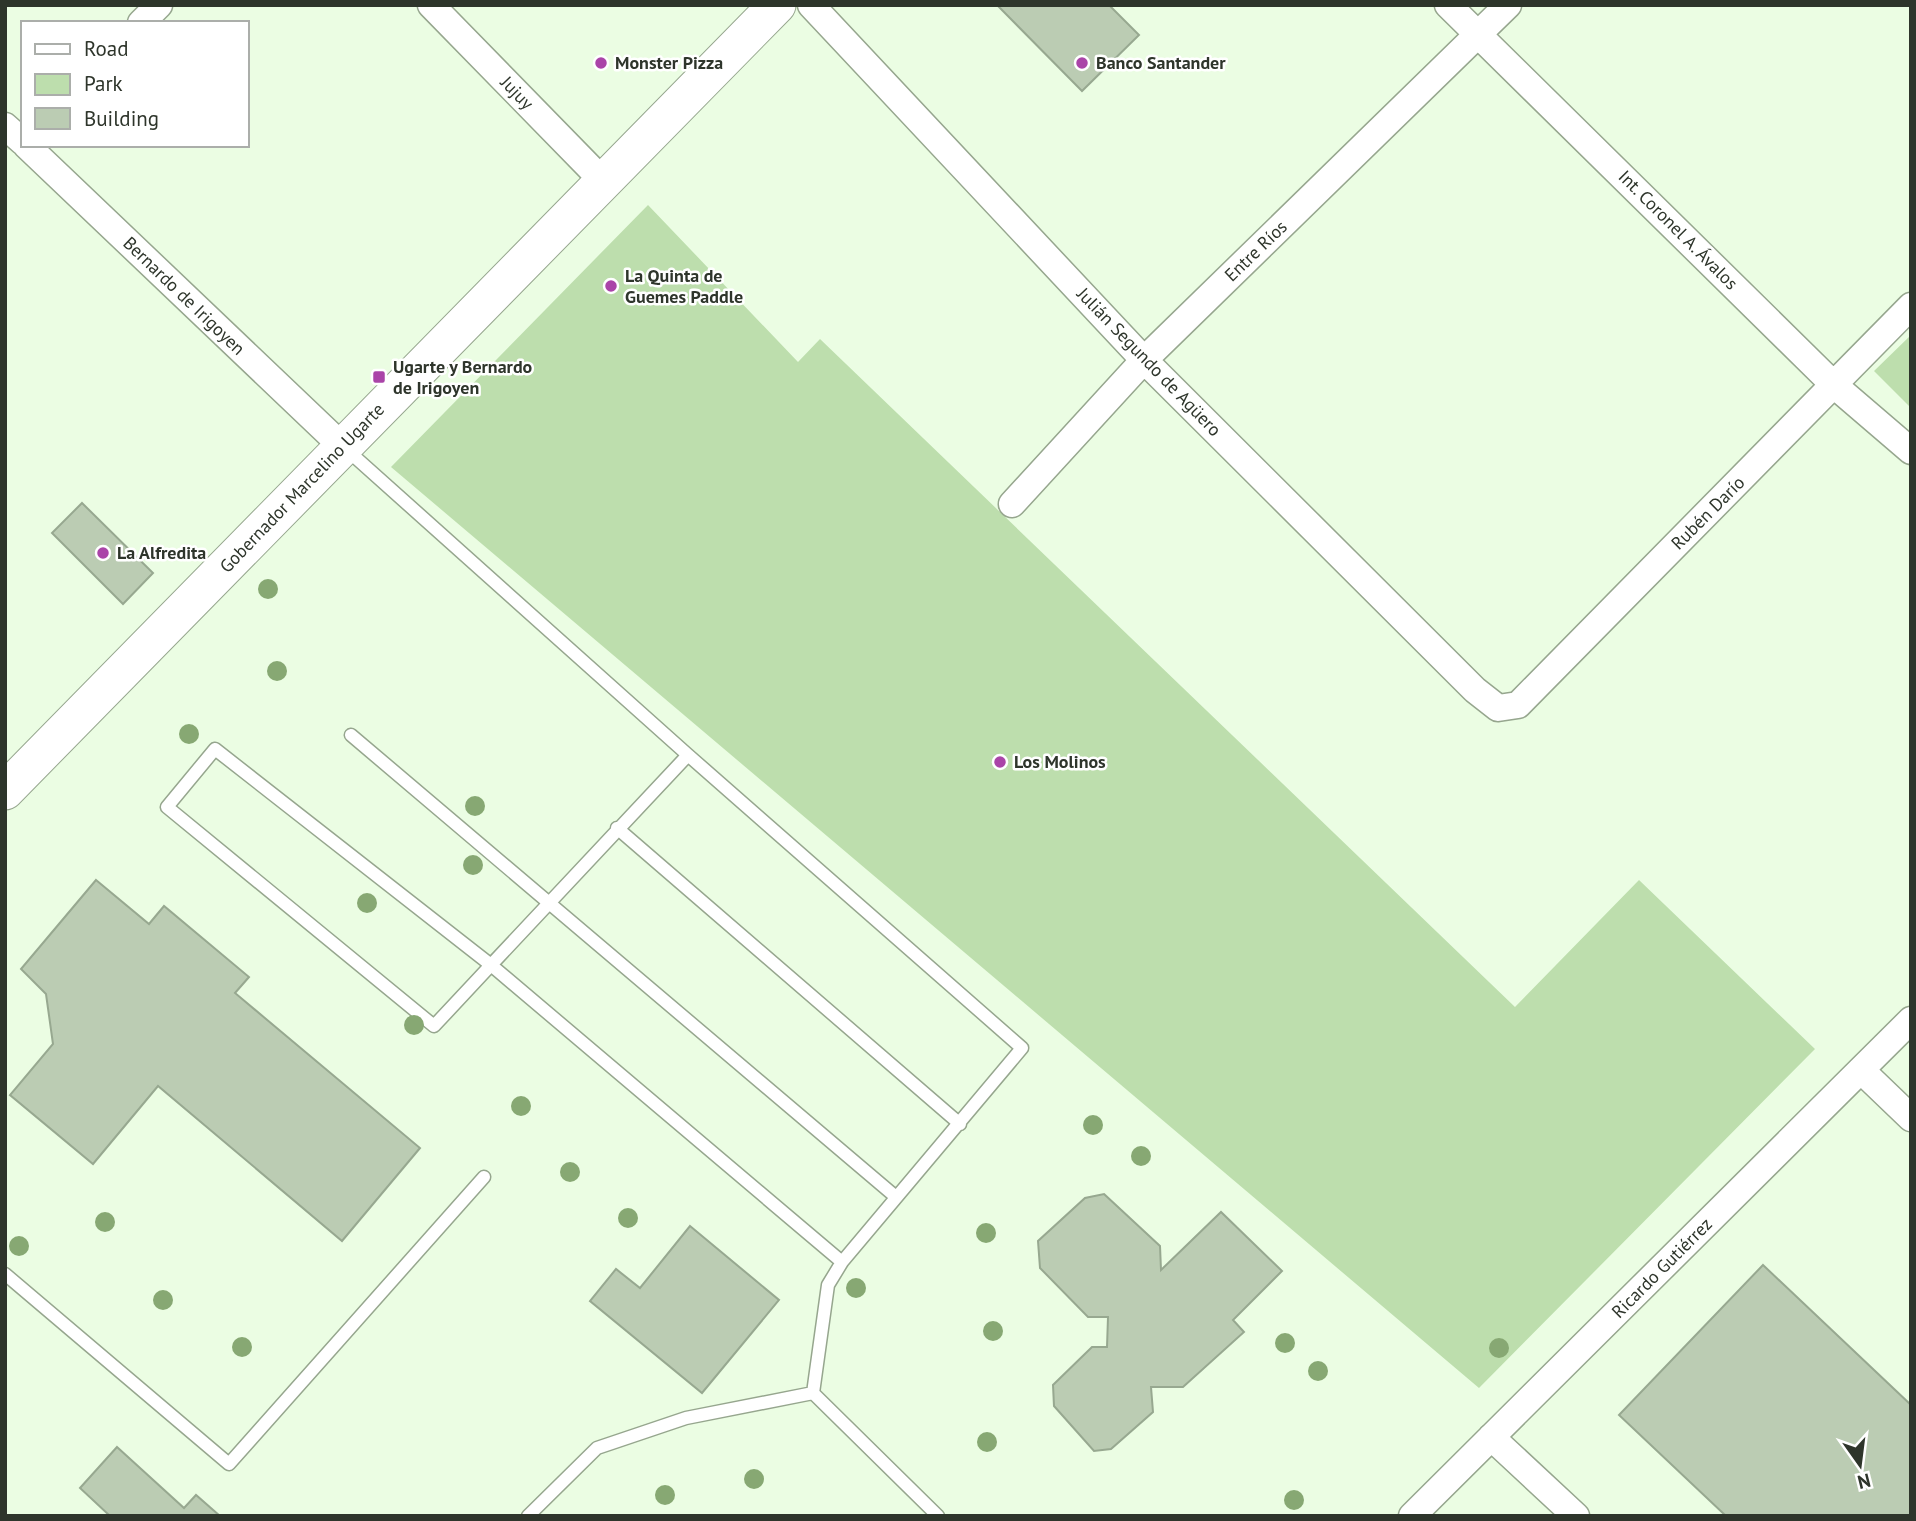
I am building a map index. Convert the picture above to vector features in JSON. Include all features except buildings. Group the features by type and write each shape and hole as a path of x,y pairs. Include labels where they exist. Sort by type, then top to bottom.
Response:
{"street":[{"path":"143,21 159,5"},
{"name":"Jujuy","path":"430,5 603,181"},
{"name":"Gobernador Marcelino Ugarte","path":"5,791 777,5"},
{"name":"Julián Segundo de Agüero","path":"811,5 1144,360 1475,691 1498,708"},
{"name":"Int. Coronel A. Ávalos","path":"1448,5 1834,385 1911,451"},
{"name":"Entre Ríos","path":"1012,504 1144,360 1508,5"},
{"name":"Bernardo de Irigoyen","path":"5,126 21,141"},
{"path":"5,159 21,145"},
{"name":"Bernardo de Irigoyen","path":"27,147 343,447"},
{"name":"Rubén Darío","path":"1498,708 1518,705 1911,306"},
{"name":"Ricardo Gutiérrez","path":"1412,1516 1911,1020"},
{"path":"1862,1071 1911,1118"},
{"path":"1491,1437 1576,1516"}],"lane":[{"path":"343,447 1022,1048 961,1124 842,1262 828,1285 813,1393"},
{"path":"351,735 896,1197"},
{"path":"688,755 548,901 491,965 434,1026 167,807 215,750 491,965 842,1262"},
{"path":"617,828 961,1124"},
{"path":"5,1274 229,1464 484,1177"},
{"path":"528,1516 597,1448 686,1418 813,1393"},
{"path":"813,1393 938,1516"}],"green space":[{"name":"Los Molinos","path":"648,205 798,362 820,339 1515,1007 1639,880 1815,1049 1479,1388 391,467"},
{"path":"1911,335 1911,408 1874,371"}],"place":[{"name":"Monster Pizza","path":"601,63"},
{"name":"Banco Santander","path":"1082,63"},
{"name":"La Quinta de Guemes Paddle","path":"611,286"},
{"name":"Ugarte y Bernardo de Irigoyen","path":"379,377"},
{"name":"La Alfredita","path":"103,553"},
{"name":"Los Molinos","path":"1000,762"}]}
